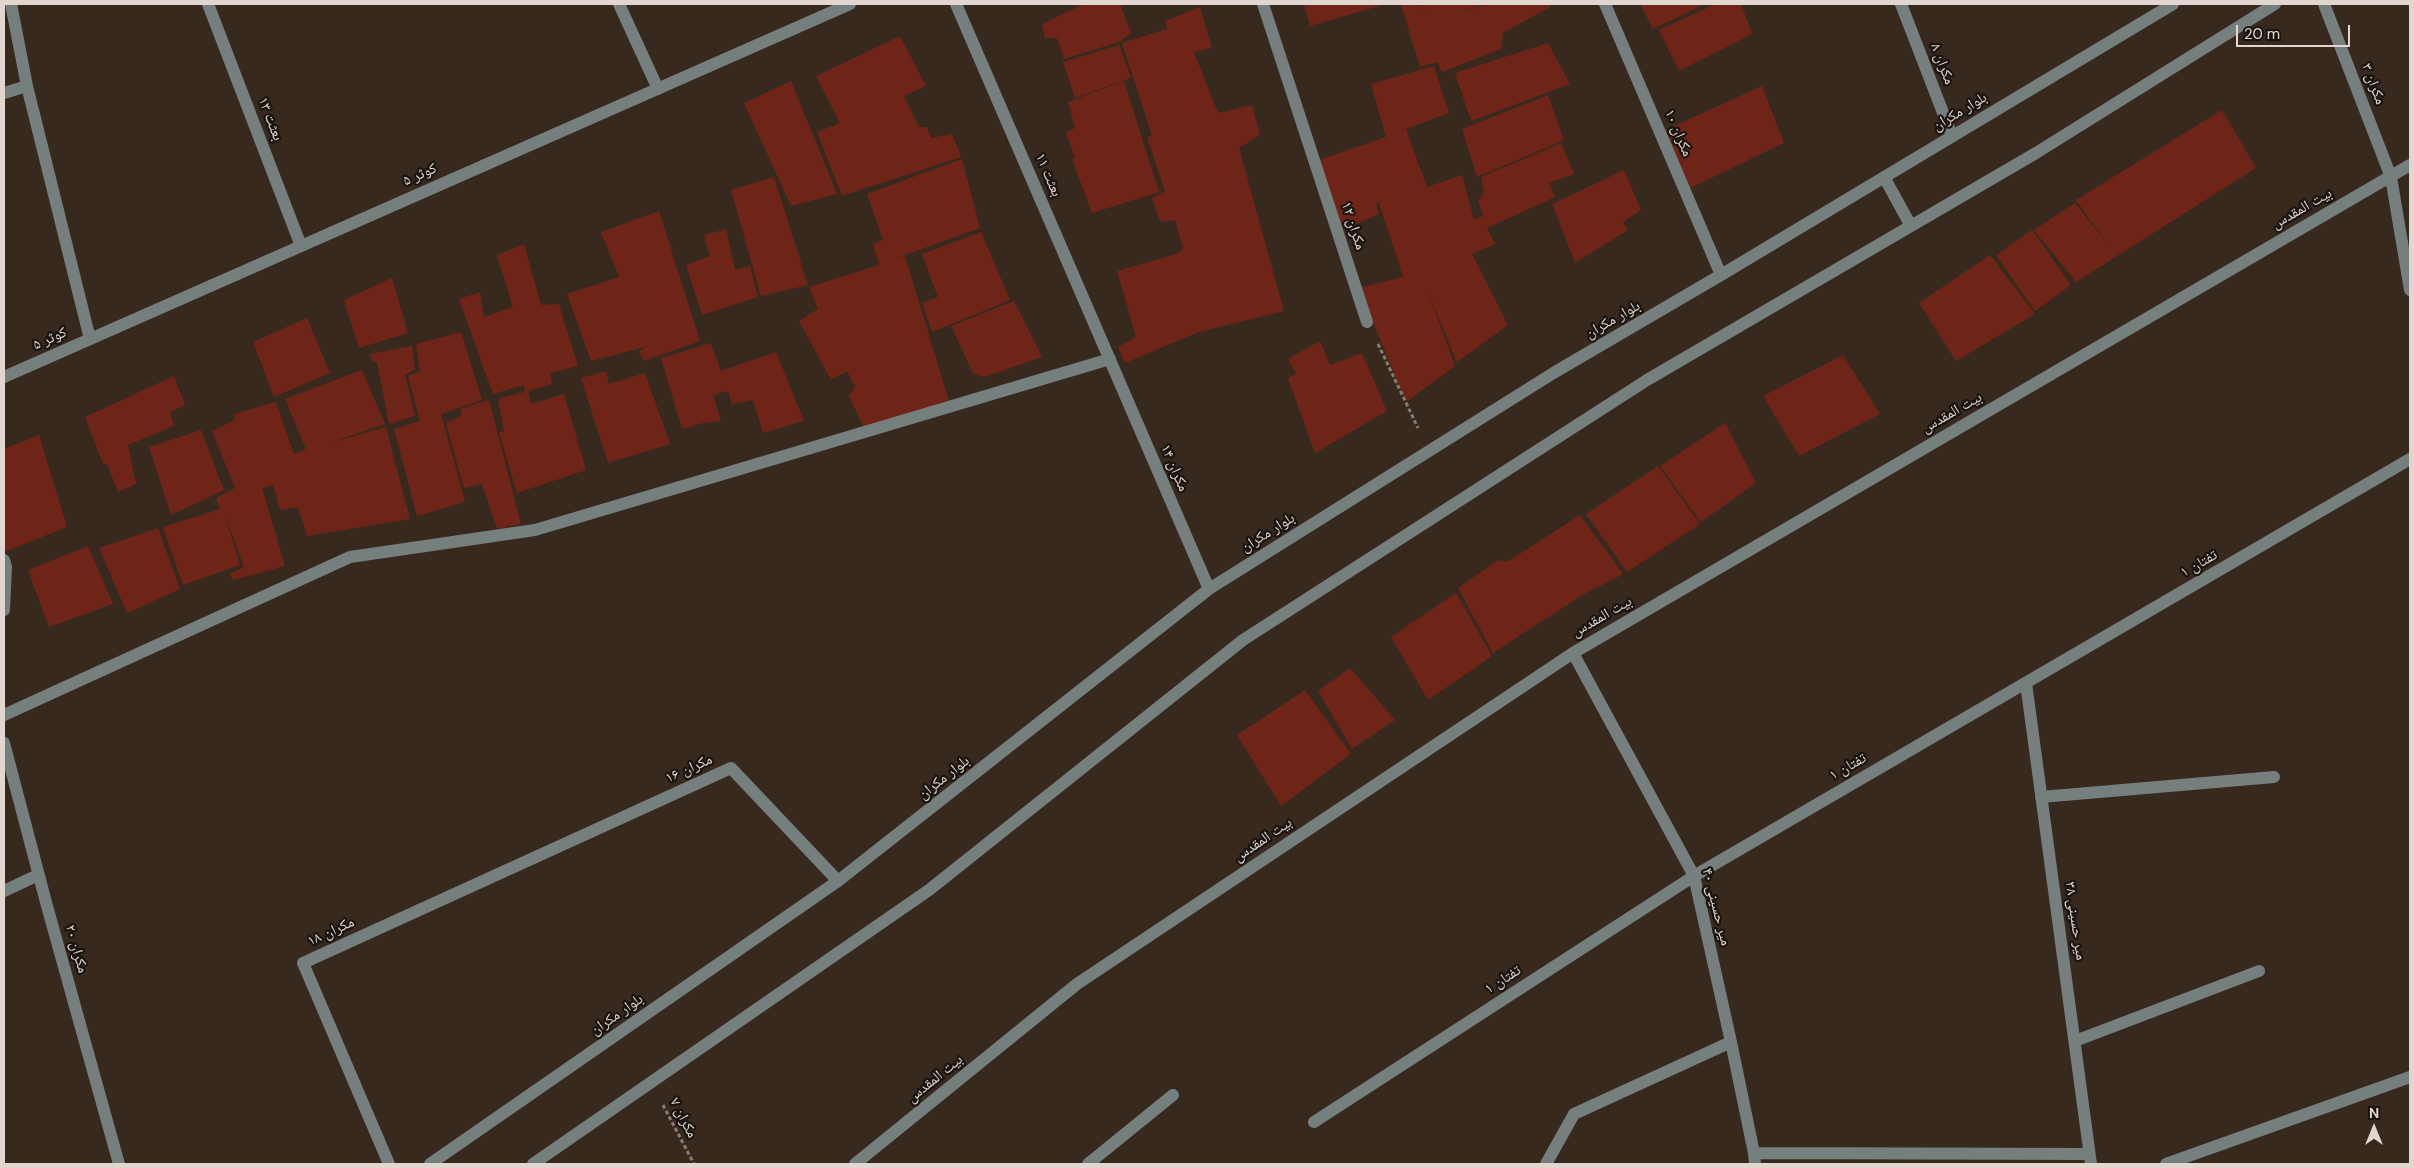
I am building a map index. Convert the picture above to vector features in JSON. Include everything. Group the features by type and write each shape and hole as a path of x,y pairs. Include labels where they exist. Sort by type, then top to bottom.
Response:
{"street":[{"path":"11,4 27,86 90,339"},
{"name":"بعثت ۱۳","path":"208,4 302,246"},
{"path":"619,4 658,89"},
{"name":"کوثر ۵","path":"4,377 850,4"},
{"name":"بعثت ۱۱","path":"956,4 1110,359"},
{"name":"مکران ۱۲","path":"1263,4 1367,322"},
{"name":"مکران ۱۰","path":"1605,4 1721,275"},
{"name":"مکران ۸","path":"1901,4 1952,136"},
{"name":"بلوار مکران","path":"430,1164 838,881 1209,589 1555,372 1721,275 2173,4"},
{"path":"533,1164 929,890 1243,640 1647,380 2036,153 2275,4"},
{"name":"مکران ۳","path":"2324,4 2391,177 2410,290"},
{"path":"4,93 27,86"},
{"name":"بیت المقدس","path":"855,1164 1077,984 1572,653 2410,165"},
{"path":"1884,177 1911,226"},
{"path":"4,716 350,557 535,530 1110,359"},
{"name":"مکران ۱۴","path":"1110,359 1209,589"},
{"name":"تفتان ۱","path":"1314,1122 1694,876 2410,459"},
{"path":"4,560 6,567 4,610"},
{"name":"میر حسینی ۴۰","path":"1572,653 1694,876 1755,1158"},
{"name":"میر حسینی ۳۸","path":"2026,683 2090,1159"},
{"name":"مکران ۲۰","path":"4,743 38,875 119,1164"},
{"name":"مکران ۱۶","path":"517,865 731,768 838,881"},
{"path":"2041,797 2274,776"},
{"name":"مکران ۱۸","path":"389,1164 303,963 517,865"},
{"path":"4,891 38,875"},
{"path":"2074,1041 2259,971"},
{"path":"1546,1164 1574,1114 1731,1042"},
{"path":"2166,1164 2410,1077"},
{"path":"1088,1164 1173,1095"},
{"path":"1755,1158 2090,1159"}],"path":[{"path":"1367,322 1429,452"},
{"name":"مکران ۷","path":"652,1082 694,1164"}],"building":[{"path":"1084,4 1120,4 1131,33 1119,42 1064,59 1057,38 1045,38 1042,24"},
{"path":"1304,4 1386,4 1310,26"},
{"path":"1421,4 1427,17 1422,4 1483,4 1460,13 1487,4 1548,4 1550,7 1503,33 1501,49 1442,72 1437,62 1420,67 1401,5"},
{"path":"1640,4 1705,4 1653,29"},
{"path":"1716,4 1741,4 1752,34 1679,71 1659,30"},
{"path":"1200,7 1212,48 1194,52 1218,113 1252,105 1260,135 1239,148 1284,311 1199,332 1125,363 1118,347 1136,337 1117,271 1177,254 1183,249 1175,220 1160,222 1152,198 1165,191 1147,137 1152,136 1122,43 1167,29 1165,21"},
{"path":"900,36 926,86 904,96 919,127 927,127 931,138 952,134 961,157 842,196 817,132 840,123 816,76"},
{"path":"1548,43 1570,84 1471,121 1455,73"},
{"path":"1119,45 1131,78 1075,98 1063,62"},
{"path":"1434,66 1449,113 1406,129 1427,187 1462,175 1474,220 1482,216 1485,221 1478,201 1484,192 1481,177 1561,143 1574,174 1549,183 1555,197 1487,228 1495,244 1472,254 1508,325 1457,362 1427,290 1455,366 1406,402 1359,288 1403,277 1379,203 1388,199 1376,203 1379,214 1338,232 1316,161 1386,137 1371,84"},
{"path":"791,81 837,194 791,206 744,103"},
{"path":"1124,81 1159,192 1092,213 1072,159 1075,158 1066,133 1075,128 1068,102"},
{"path":"1762,86 1784,143 1690,188 1663,131"},
{"path":"1548,95 1564,140 1477,177 1462,129"},
{"path":"2222,110 2256,168 2076,282 2034,230 2075,203 2109,246 2076,200"},
{"path":"962,159 980,228 897,258 905,256 949,401 864,428 849,396 855,387 847,371 831,380 799,321 818,309 809,287 879,265 873,244 883,240 867,194"},
{"path":"1624,170 1641,210 1623,222 1628,230 1575,263 1552,204"},
{"path":"774,177 808,285 761,296 731,190"},
{"path":"659,211 700,341 644,361 639,352 645,347 591,361 567,294 619,277 601,232"},
{"path":"726,229 735,270 750,266 758,297 702,315 686,265 710,256 704,235"},
{"path":"2032,230 2071,285 2035,311 1996,255"},
{"path":"981,232 1010,300 932,332 922,303 938,297 922,254"},
{"path":"524,244 541,305 559,304 578,366 550,373 552,384 528,391 531,404 564,394 586,470 517,493 499,432 504,431 498,399 525,392 524,385 493,394 459,299 480,292 484,317 513,307 497,255"},
{"path":"1990,255 2035,314 1956,361 1919,303"},
{"path":"392,278 408,333 359,348 344,300"},
{"path":"1014,301 1042,357 984,377 973,373 951,326"},
{"path":"307,318 330,373 274,397 253,342"},
{"path":"461,332 482,400 441,414 465,502 417,516 394,429 420,421 408,376 420,371 416,344"},
{"path":"1320,341 1330,365 1362,353 1387,411 1315,453 1288,378 1296,374 1288,359"},
{"path":"711,343 721,371 776,352 804,421 763,433 753,400 732,404 728,391 713,395 721,421 703,423 682,429 661,358"},
{"path":"412,346 415,369 405,375 415,416 389,424 377,362 372,361 370,354"},
{"path":"1843,355 1880,414 1799,456 1763,396"},
{"path":"362,370 385,424 326,444 386,427 410,519 307,536 298,507 280,510 273,485 262,488 285,566 233,580 229,574 244,567 225,515 240,565 183,585 163,527 220,509 216,498 235,488 212,431 235,420 234,414 276,402 294,454 306,449 285,399"},
{"path":"606,371 609,384 645,373 670,444 608,463 581,378"},
{"path":"174,376 185,405 170,412 174,426 128,445 136,484 118,492 107,464 103,464 85,417"},
{"path":"489,400 521,524 497,529 482,484 464,488 446,423 462,415 460,409"},
{"path":"1725,423 1756,483 1701,522 1660,466"},
{"path":"201,430 224,490 171,515 149,447"},
{"path":"39,435 67,527 4,552 4,449"},
{"path":"1658,466 1700,524 1627,572 1586,514"},
{"path":"1580,515 1623,574 1584,594 1493,653 1458,588 1498,560 1507,562"},
{"path":"158,528 180,589 127,613 99,548"},
{"path":"88,546 113,604 49,627 28,570"},
{"path":"1456,593 1492,656 1428,700 1391,637"},
{"path":"1350,668 1395,720 1352,749 1318,691"},
{"path":"1305,690 1351,754 1281,806 1237,735"}]}
